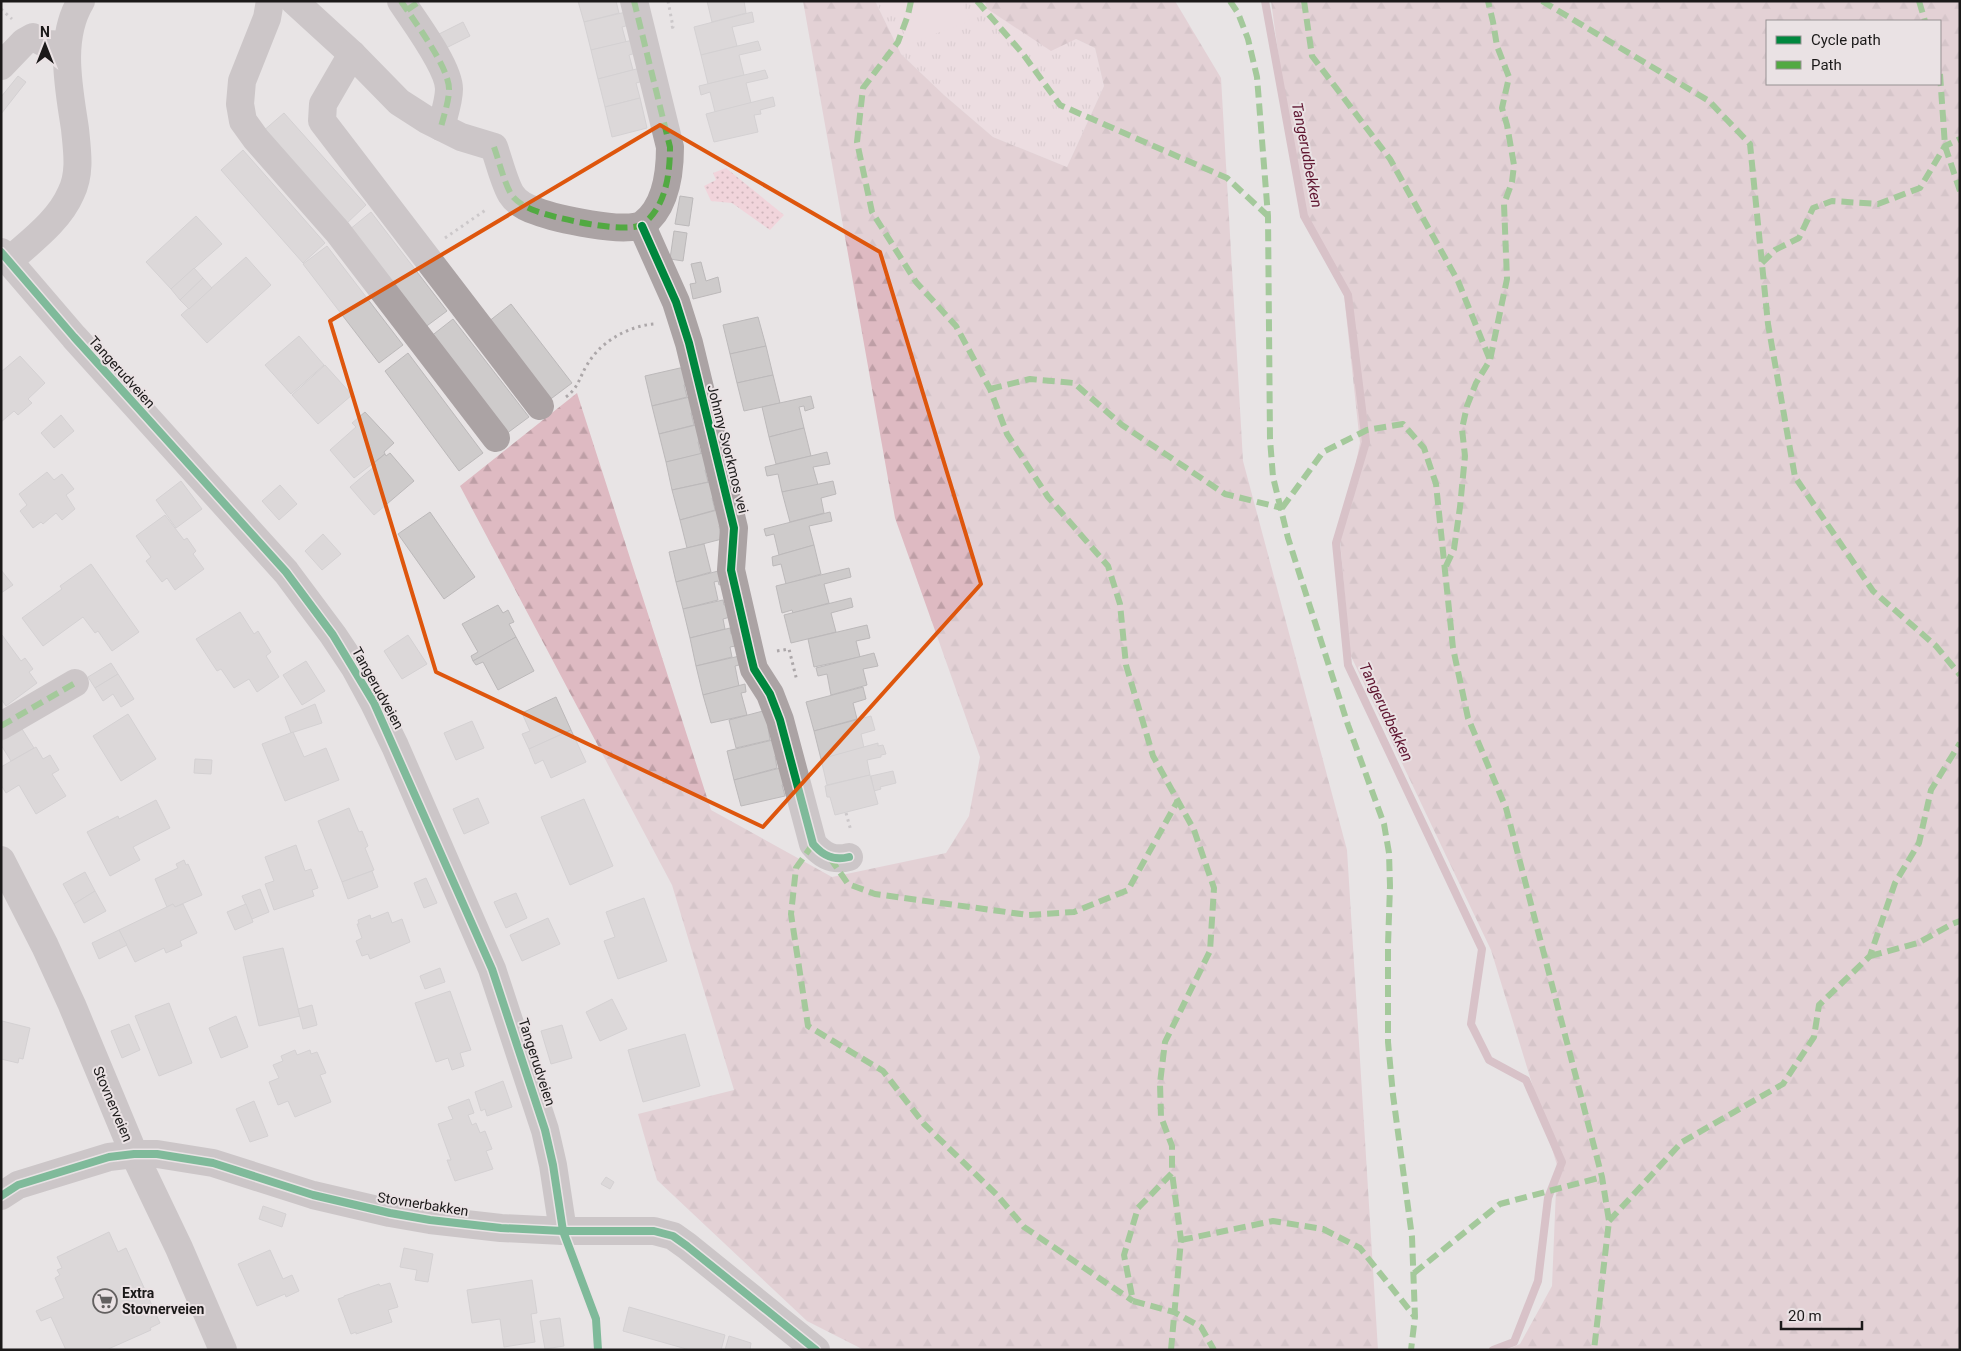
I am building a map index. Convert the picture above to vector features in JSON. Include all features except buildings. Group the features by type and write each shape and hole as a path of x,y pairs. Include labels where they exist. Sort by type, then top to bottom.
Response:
{"street":[{"path":"5,256 46,226 61,210 71,194 76,180 78,161 69,87 67,46 71,26 81,1"},
{"path":"270,1 268,18 242,81 240,104 243,121 256,139 338,232 496,438"},
{"path":"294,1 352,54 399,102 461,137 494,148 511,194 523,205 535,211 609,227 632,228 642,226 651,217 663,196 670,159 670,148 634,1"},
{"path":"401,1 447,76 449,88 442,127"},
{"path":"1,66 24,42 33,37 46,44 67,46"},
{"path":"352,54 323,104 322,121 540,406"},
{"name":"Johnny Svorkmos vei","path":"642,226 683,322 734,528 731,570 754,669 770,694 778,714 813,844 820,852 830,858 850,857"},
{"name":"Tangerudveien","path":"5,256 74,337 286,572 355,668 395,746 492,969 545,1130 553,1165 563,1231"},
{"path":"1,726 75,683"},
{"name":"Stovnerveien","path":"1,860 72,1005 134,1154 223,1350"},
{"name":"Stovnerbakken","path":"1,1196 18,1185 109,1157 157,1154 213,1163 313,1195 390,1213 466,1224 563,1231 654,1231 673,1236 816,1350"}],"path":[{"path":"454,231 474,216"},
{"path":"540,406 555,404 574,391 588,363 620,333 642,325 683,322"}],"highlighted area":[{"path":"660,125 880,252 981,584 763,827 436,672 330,321"}],"green space":[{"path":"803,1 875,1 901,54 944,95 993,137 1067,167 1104,86 1095,48 1076,39 1051,51 986,8 985,1 1175,1 1221,78 1243,461 1347,850 1378,1350 864,1350 807,1321 657,1180 638,1114 734,1090 672,885 460,486 577,393 711,810 832,877 946,853 969,816 980,757 895,518"},
{"path":"875,1 985,1 986,8 1076,39 1095,48 1104,86 1067,167 993,137 944,95 901,54"},
{"path":"893,1 962,1 970,21 908,44"},
{"path":"1271,1 1960,1 1960,1350 1506,1350 1520,1344 1552,1286 1557,1165 1491,950 1350,654 1340,540 1360,443 1344,295 1301,217"},
{"path":"726,168 784,215 770,230 732,203 711,201 704,186 716,180 713,173"}],"waterway":[{"name":"Tangerudbekken","path":"1265,1 1304,216 1348,295 1366,442 1336,543 1348,665 1482,949 1471,1024 1489,1060 1526,1080 1562,1162 1548,1198 1538,1281 1514,1342 1493,1350"}],"marked path":[{"path":"401,1 430,44 447,80 448,98 441,127"},
{"path":"407,10 420,1"},
{"path":"494,147 508,189 513,197 529,208 558,218 607,227 635,227 643,224 651,217 662,199 668,178 670,147 634,1"},
{"path":"911,1 898,42 863,88 857,142 872,212 916,282 956,326 990,389 1007,434 1048,497 1108,566 1120,604 1126,665 1153,756 1194,830 1214,888 1210,951 1165,1042 1160,1083 1161,1117 1172,1146 1172,1173 1138,1208 1124,1255 1133,1301 1174,1312 1201,1327 1214,1350"},
{"path":"977,1 1023,54 1060,105 1227,178 1268,216"},
{"path":"1230,1 1238,13 1248,39 1257,77 1268,216 1270,439 1273,477 1288,538 1348,725 1384,824 1389,853 1388,1042 1393,1095 1412,1237 1415,1317 1411,1350"},
{"path":"1304,1 1312,56 1390,159 1458,281 1490,360"},
{"path":"1446,566 1454,549 1460,507 1465,456 1462,429 1467,406 1476,383 1490,360 1507,279 1504,204 1512,182 1514,165 1502,108 1509,77 1497,46 1488,1"},
{"path":"1542,1 1709,101 1750,144 1768,324 1795,477 1873,591 1936,646 1960,675"},
{"path":"1919,1 1925,20"},
{"path":"1941,85 1945,146 1960,191"},
{"path":"1762,263 1775,250 1799,238 1813,208 1832,201 1878,204 1920,188 1945,146 1960,139"},
{"path":"990,389 1030,379 1074,383 1122,425 1225,494 1282,508"},
{"path":"1282,508 1323,452 1367,430 1403,424 1424,448 1436,484 1453,648 1468,718 1506,808 1602,1177 1609,1221 1594,1350"},
{"path":"1,726 75,683"},
{"path":"1609,1221 1682,1142 1783,1084 1814,1037 1819,1005 1870,956 1895,883 1919,843 1931,790 1960,743"},
{"path":"830,858 848,884 875,894 1028,915 1074,912 1128,890 1177,802"},
{"path":"813,844 796,868 791,914 808,1026 883,1071 924,1124 997,1195 1024,1227 1133,1301"},
{"path":"1870,956 1918,943 1960,921"},
{"path":"1171,1350 1181,1240 1172,1173"},
{"path":"1414,1273 1500,1204 1602,1177"},
{"path":"1181,1240 1273,1221 1323,1229 1360,1248 1415,1317"}],"cycle path":[{"path":"642,226 676,302 689,343 734,528 731,570 754,669 770,694 780,720 813,844 821,852 834,858 849,857"},
{"path":"1,252 74,337 286,572 333,635 374,703 492,969 545,1130 553,1165 563,1231 596,1319 598,1350"},
{"path":"1,1196 18,1185 109,1157 157,1154 213,1163 313,1195 390,1213 430,1220 501,1228 563,1231 654,1231 673,1236 687,1246 816,1350"}],"place":[{"name":"Extra Stovnerveien","path":"105,1301"}]}
